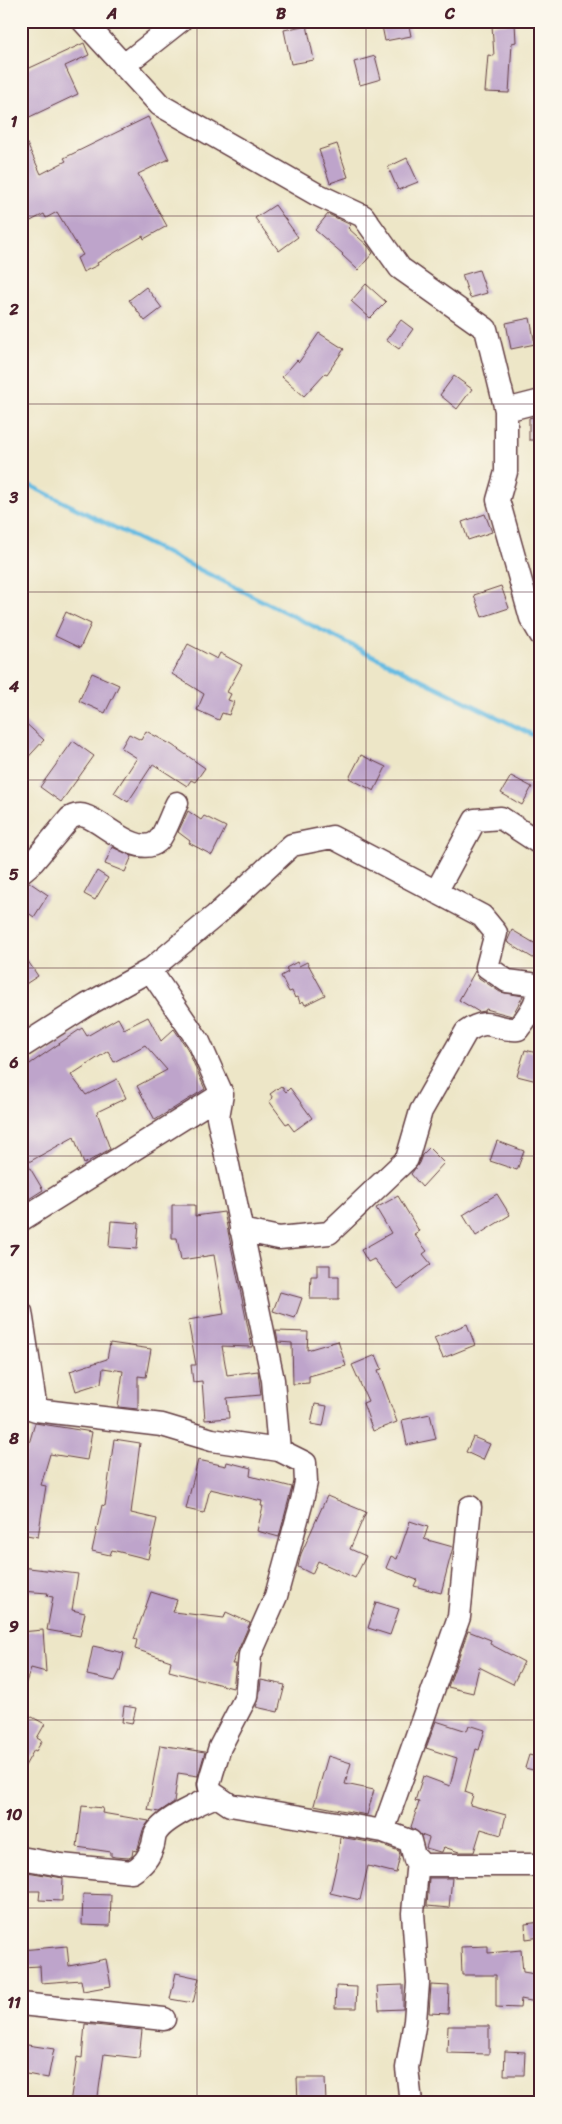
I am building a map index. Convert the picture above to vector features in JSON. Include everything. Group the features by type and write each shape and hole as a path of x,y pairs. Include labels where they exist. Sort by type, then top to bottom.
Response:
{"street":[{"path":"83,21 160,105 316,194 363,216 400,268 486,329 506,410 506,472 498,500 531,618 541,635"},
{"path":"123,66 180,21"},
{"path":"506,410 541,402"},
{"path":"21,872 33,862 70,818 76,815 85,816 119,836 140,845 150,846 159,840 177,803"},
{"path":"436,892 475,820 501,818 541,844"},
{"path":"21,1047 86,1005 150,970 216,915 292,845 332,837 482,916 496,933 488,967 507,981 531,984 536,991 537,996 518,1029 486,1022 474,1026 466,1032 421,1111 408,1159 329,1233 279,1238 241,1230"},
{"path":"150,970 199,1042 222,1094 218,1117 273,1380 279,1450"},
{"path":"21,1220 222,1094"},
{"path":"21,1312 29,1408 162,1426 212,1440 279,1450 305,1463 306,1482 276,1596 250,1654 246,1697 220,1747 209,1784 212,1792 230,1805 382,1831 410,1841 415,1860 418,1860 421,1865 541,1865"},
{"path":"382,1831 459,1617 470,1507"},
{"path":"21,1858 61,1865 132,1872 144,1864 153,1845 156,1833 171,1818 189,1810 198,1803 216,1796"},
{"path":"411,2103 407,2068 416,2021 418,1983 413,1913 418,1860"},
{"path":"21,2004 164,2019"}],"building":[{"path":"381,21 408,21 411,36 385,41"},
{"path":"515,23 516,42 512,43 509,93 485,92 488,55 494,56 492,25"},
{"path":"307,25 314,60 291,64 284,30"},
{"path":"84,43 89,55 65,66 78,94 21,121 21,72"},
{"path":"375,56 381,79 360,85 354,62"},
{"path":"148,117 169,159 138,174 167,226 144,239 143,236 97,263 98,265 83,272 77,258 83,255 57,212 46,218 44,214 21,226 21,131 41,174 66,161 64,158"},
{"path":"337,144 348,177 330,183 319,150"},
{"path":"407,158 418,182 398,190 388,167"},
{"path":"275,205 298,237 279,251 255,218"},
{"path":"328,214 351,225 348,228 373,253 358,270 315,230"},
{"path":"479,270 487,293 470,298 462,275"},
{"path":"366,284 386,302 370,318 351,301"},
{"path":"146,287 162,308 145,321 129,300"},
{"path":"530,318 535,344 511,349 506,323"},
{"path":"401,320 413,329 399,349 386,340"},
{"path":"319,333 344,349 327,374 325,373 304,396 282,377 297,360 299,362"},
{"path":"454,376 472,389 457,409 440,395"},
{"path":"541,415 541,440 529,440 529,418"},
{"path":"485,514 492,532 468,540 462,522"},
{"path":"501,586 509,608 482,617 474,595"},
{"path":"66,612 91,624 80,648 55,636"},
{"path":"188,644 217,659 220,653 242,665 227,692 231,694 228,700 234,702 229,715 222,713 219,720 197,710 204,694 172,674"},
{"path":"92,673 119,685 105,713 79,701"},
{"path":"21,719 44,740 21,765"},
{"path":"146,731 172,745 205,768 195,782 191,780 187,786 153,764 128,802 114,793 137,758 121,748 129,734 141,740"},
{"path":"73,741 94,756 61,802 40,787"},
{"path":"361,755 386,767 374,791 349,778"},
{"path":"511,776 532,787 522,805 501,793"},
{"path":"188,811 201,820 204,816 226,827 212,855 189,843 190,841 178,832"},
{"path":"112,847 132,856 125,872 105,864"},
{"path":"97,871 108,878 95,900 84,894"},
{"path":"29,882 48,895 34,917 21,908 21,892"},
{"path":"512,930 541,947 541,963 507,942"},
{"path":"21,951 38,976 21,987"},
{"path":"297,962 299,966 307,962 325,995 305,1005 303,1001 300,1003 298,997 295,998 292,991 289,992 281,976 288,972 286,968"},
{"path":"475,971 479,978 500,992 523,996 512,1016 486,1009 479,1012 459,1000"},
{"path":"148,1017 161,1041 174,1029 187,1048 205,1089 155,1120 137,1086 167,1070 145,1045 114,1062 108,1051 71,1075 86,1095 117,1079 126,1098 97,1112 110,1149 84,1164 74,1137 27,1163 43,1190 21,1204 21,1070 82,1028 87,1036 118,1018 124,1029"},
{"path":"525,1050 541,1054 541,1067 537,1081 517,1076"},
{"path":"281,1086 286,1092 290,1088 312,1118 294,1131 288,1123 286,1124 269,1101 273,1098 270,1094"},
{"path":"497,1141 524,1151 517,1170 490,1161"},
{"path":"429,1148 444,1163 422,1187 411,1174 422,1155"},
{"path":"497,1194 510,1215 476,1236 463,1215"},
{"path":"398,1196 419,1231 414,1234 427,1251 423,1254 431,1264 398,1289 374,1259 368,1262 361,1250 391,1233 376,1208"},
{"path":"172,1205 195,1205 195,1216 224,1212 252,1347 222,1346 227,1375 258,1371 261,1395 227,1398 229,1418 205,1420 202,1381 193,1382 191,1365 196,1365 188,1320 224,1314 214,1255 181,1260 177,1238 172,1238"},
{"path":"111,1221 139,1223 137,1249 109,1247"},
{"path":"317,1265 330,1265 330,1276 339,1276 339,1299 310,1299 311,1276 317,1276"},
{"path":"280,1292 302,1298 295,1318 273,1311"},
{"path":"467,1324 475,1345 443,1358 434,1338"},
{"path":"276,1331 308,1332 307,1350 338,1341 346,1366 309,1376 309,1383 293,1384 292,1343 278,1342"},
{"path":"110,1343 151,1349 146,1377 138,1376 138,1409 118,1407 123,1371 103,1368 101,1383 76,1391 70,1371 107,1359"},
{"path":"376,1355 382,1369 378,1370 397,1422 373,1431 363,1403 368,1401 352,1365"},
{"path":"315,1404 327,1406 323,1426 311,1424"},
{"path":"430,1414 436,1439 407,1445 402,1420"},
{"path":"35,1423 92,1432 87,1460 50,1454 41,1485 46,1486 38,1537 21,1534 21,1471"},
{"path":"473,1437 490,1444 483,1460 466,1452"},
{"path":"114,1439 140,1443 131,1513 157,1519 148,1559 112,1550 110,1555 92,1551 102,1505 105,1506"},
{"path":"198,1460 226,1466 227,1462 251,1468 250,1476 292,1487 279,1537 257,1531 263,1506 261,1506 262,1501 210,1489 204,1513 186,1509"},
{"path":"327,1496 366,1512 350,1549 366,1556 355,1578 318,1561 312,1574 298,1567 301,1554"},
{"path":"410,1521 428,1527 424,1539 453,1547 441,1593 414,1586 417,1580 386,1568 391,1556 397,1559"},
{"path":"21,1567 78,1574 72,1610 85,1613 80,1636 47,1630 53,1597 47,1596 48,1593 21,1591"},
{"path":"151,1592 177,1600 173,1612 224,1618 226,1612 250,1623 232,1664 236,1664 233,1688 169,1671 171,1661 135,1649 137,1640 134,1639"},
{"path":"376,1602 399,1609 390,1635 368,1628"},
{"path":"43,1630 46,1672 31,1668 23,1691 21,1691 21,1632"},
{"path":"468,1631 491,1640 490,1644 524,1662 513,1684 479,1667 473,1693 448,1687"},
{"path":"93,1646 124,1653 120,1671 115,1681 87,1675"},
{"path":"261,1680 285,1685 278,1712 256,1707"},
{"path":"124,1706 136,1708 132,1724 122,1722"},
{"path":"21,1711 45,1724 37,1738 42,1741 36,1751 34,1750 21,1773"},
{"path":"436,1721 467,1731 469,1725 485,1730 479,1750 476,1749 465,1792 473,1795 470,1805 506,1815 501,1835 481,1829 474,1852 459,1852 444,1847 442,1852 440,1852 426,1848 429,1838 421,1835 411,1827 419,1802 415,1801 423,1776 450,1786 457,1758 426,1748"},
{"path":"160,1745 205,1752 198,1776 178,1773 174,1802 159,1812 148,1810"},
{"path":"529,1755 541,1758 541,1772 525,1768"},
{"path":"328,1756 351,1763 345,1784 374,1790 367,1815 314,1805"},
{"path":"82,1806 103,1808 102,1813 149,1821 143,1830 138,1848 136,1851 133,1850 132,1856 129,1858 115,1857 111,1856 111,1852 77,1847"},
{"path":"340,1837 380,1844 399,1851 400,1856 396,1873 368,1866 360,1900 330,1893 338,1858"},
{"path":"21,1871 63,1878 62,1901 39,1900 40,1891 21,1891"},
{"path":"429,1878 452,1878 449,1908 427,1906"},
{"path":"83,1894 111,1895 110,1926 82,1925"},
{"path":"541,1922 541,1937 526,1939 525,1924"},
{"path":"67,1946 69,1966 106,1959 111,1986 83,1991 81,1980 41,1983 40,1966 21,1967 21,1950"},
{"path":"488,1946 488,1953 521,1950 523,1972 541,1975 541,2003 521,1999 520,2008 496,2007 496,1975 462,1975 461,1947"},
{"path":"176,1973 199,1978 193,2003 170,1999"},
{"path":"403,1985 403,2009 379,2010 377,1986"},
{"path":"431,1985 449,1986 448,2014 429,2013"},
{"path":"336,1986 357,1987 356,2008 335,2008"},
{"path":"85,2024 142,2030 139,2058 104,2054 97,2103 70,2103 77,2057 82,2058"},
{"path":"448,2026 489,2026 489,2054 447,2053"},
{"path":"21,2044 54,2049 48,2078 21,2073"},
{"path":"505,2051 525,2052 524,2075 504,2075"},
{"path":"297,2078 325,2078 326,2103 298,2103"}],"waterway":[{"path":"21,477 25,483 541,739"}]}
